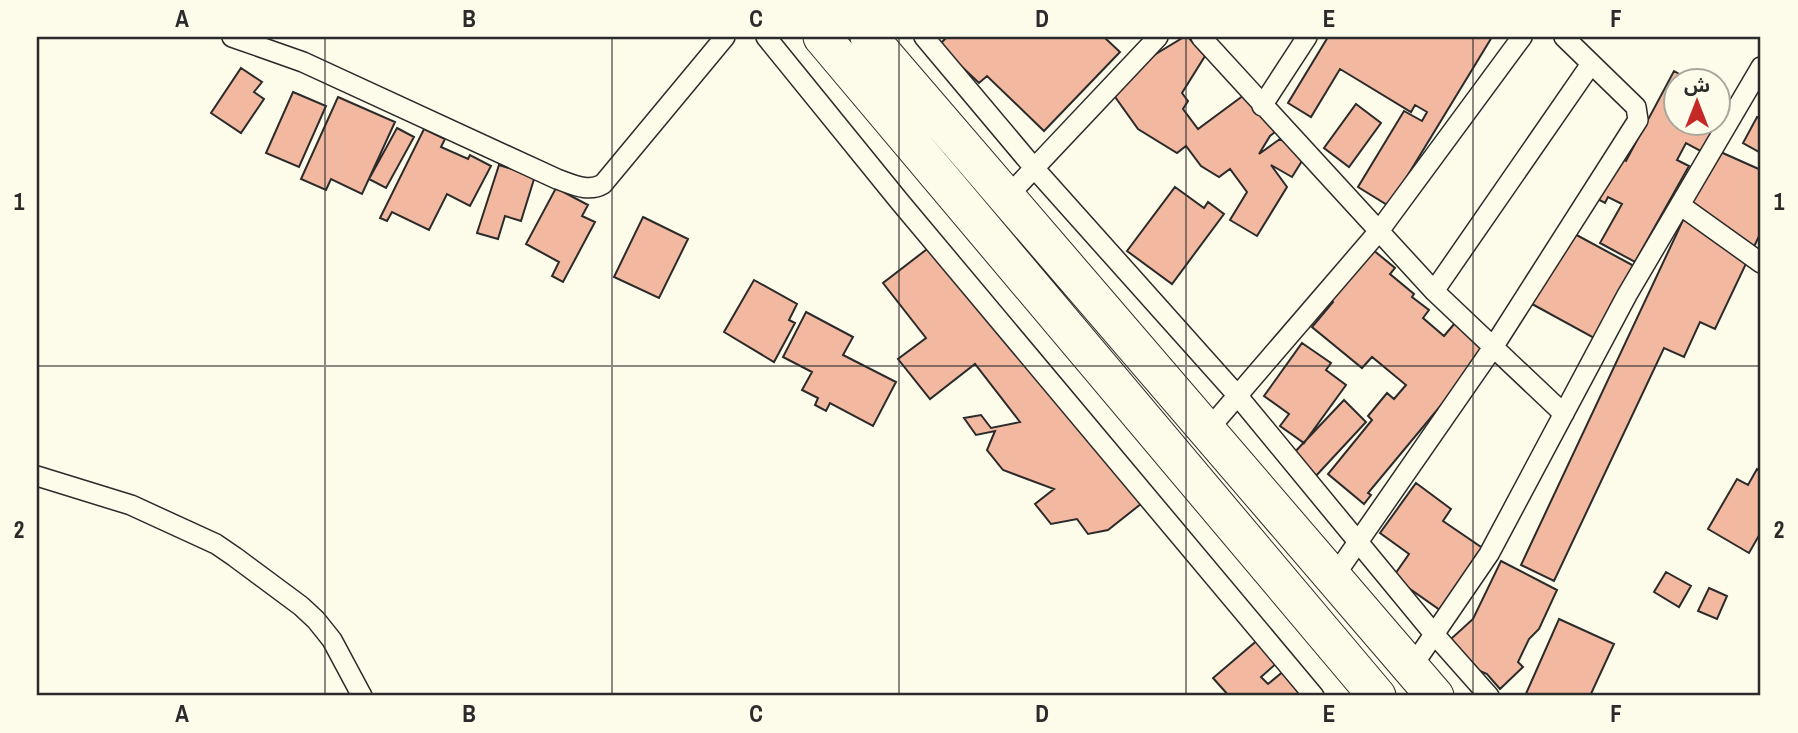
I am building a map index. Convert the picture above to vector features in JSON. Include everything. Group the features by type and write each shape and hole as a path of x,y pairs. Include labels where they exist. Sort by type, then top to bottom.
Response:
{"highway":[{"path":"822,37 1377,696"},
{"path":"869,37 1436,696"}],"street":[{"path":"232,37 303,62 557,179 583,188 596,188 603,184 725,37"},
{"path":"766,37 1314,696"},
{"path":"924,37 1035,169 1237,396 1434,634 1489,696"},
{"path":"1007,197 1158,37"},
{"path":"1201,37 1434,291 1492,349 1564,414"},
{"path":"1262,106 1307,37"},
{"path":"1207,431 1379,231 1522,37"},
{"path":"1334,578 1492,349 1637,120 1636,107 1564,37"},
{"path":"1434,291 1591,64"},
{"path":"1411,668 1489,554 1627,295 1680,205 1754,94 1761,67"},
{"path":"1680,205 1761,263"},
{"path":"37,476 131,505 205,539 235,557 316,620 332,640 362,696"}],"building":[{"path":"947,37 1104,37 1120,52 1044,131 987,76 979,83 939,45"},
{"path":"1188,37 1205,56 1182,93 1188,101 1183,109 1198,129 1248,92 1280,128 1270,136 1259,154 1280,139 1291,146 1302,161 1292,177 1271,165 1287,187 1257,236 1230,220 1247,192 1230,169 1219,177 1201,166 1186,146 1177,153 1138,129 1113,94 1126,72"},
{"path":"1328,37 1492,37 1389,206 1358,187 1404,111 1422,121 1427,112 1415,105 1411,112 1340,69 1311,117 1288,103"},
{"path":"241,68 262,82 254,92 264,99 241,133 211,113"},
{"path":"293,92 326,106 299,167 266,153"},
{"path":"1661,95 1661,136 1716,136 1706,154 1686,143 1677,160 1689,166 1635,262 1600,243 1622,204 1608,197 1605,203 1592,196 1615,155 1626,161"},
{"path":"338,97 395,122 362,194 331,179 326,190 301,179"},
{"path":"1356,104 1381,123 1349,167 1324,148"},
{"path":"1757,117 1761,119 1761,153 1743,143"},
{"path":"397,128 414,137 386,188 369,179"},
{"path":"424,129 445,139 441,147 468,159 470,155 491,166 470,206 447,194 429,230 392,212 387,221 380,218"},
{"path":"1716,150 1761,170 1761,232 1715,329 1700,322 1684,357 1664,348 1554,581 1521,565"},
{"path":"499,165 535,176 521,221 505,216 498,239 477,233"},
{"path":"1175,187 1204,208 1208,202 1224,214 1172,284 1127,251"},
{"path":"556,188 588,205 582,216 595,222 563,282 552,276 559,262 526,244"},
{"path":"643,217 688,239 659,298 614,277"},
{"path":"1571,232 1634,266 1594,338 1532,304"},
{"path":"931,246 1151,496 1108,530 1088,534 1077,519 1051,524 1035,504 1054,489 1003,470 987,450 995,431 976,435 964,418 981,415 991,428 1020,422 975,364 930,399 898,359 926,338 883,283"},
{"path":"1372,249 1395,268 1390,274 1429,310 1423,318 1444,336 1455,323 1487,350 1368,493 1371,495 1364,504 1328,474 1372,420 1368,416 1387,393 1394,399 1406,385 1372,357 1362,368 1312,327 1333,302 1330,299"},
{"path":"754,280 797,304 789,320 795,323 774,362 724,332"},
{"path":"806,312 853,337 843,355 896,382 873,426 830,403 826,411 815,405 818,398 802,390 812,372 783,357"},
{"path":"1302,343 1331,363 1326,370 1346,385 1304,443 1280,426 1289,414 1264,396"},
{"path":"1344,400 1366,422 1314,478 1291,456"},
{"path":"1757,469 1761,472 1761,532 1749,553 1708,529 1737,479 1748,485"},
{"path":"1416,483 1451,509 1443,521 1484,549 1440,610 1393,577 1409,554 1380,533"},
{"path":"1501,561 1557,590 1539,629 1529,639 1518,662 1523,667 1500,689 1487,674 1469,666 1449,645 1452,638 1473,619"},
{"path":"1666,572 1691,586 1679,607 1654,592"},
{"path":"1709,588 1727,596 1717,619 1698,611"},
{"path":"1559,619 1614,644 1590,696 1525,696"},
{"path":"1260,638 1279,661 1261,677 1268,684 1291,665 1321,696 1229,696 1213,678"}]}
